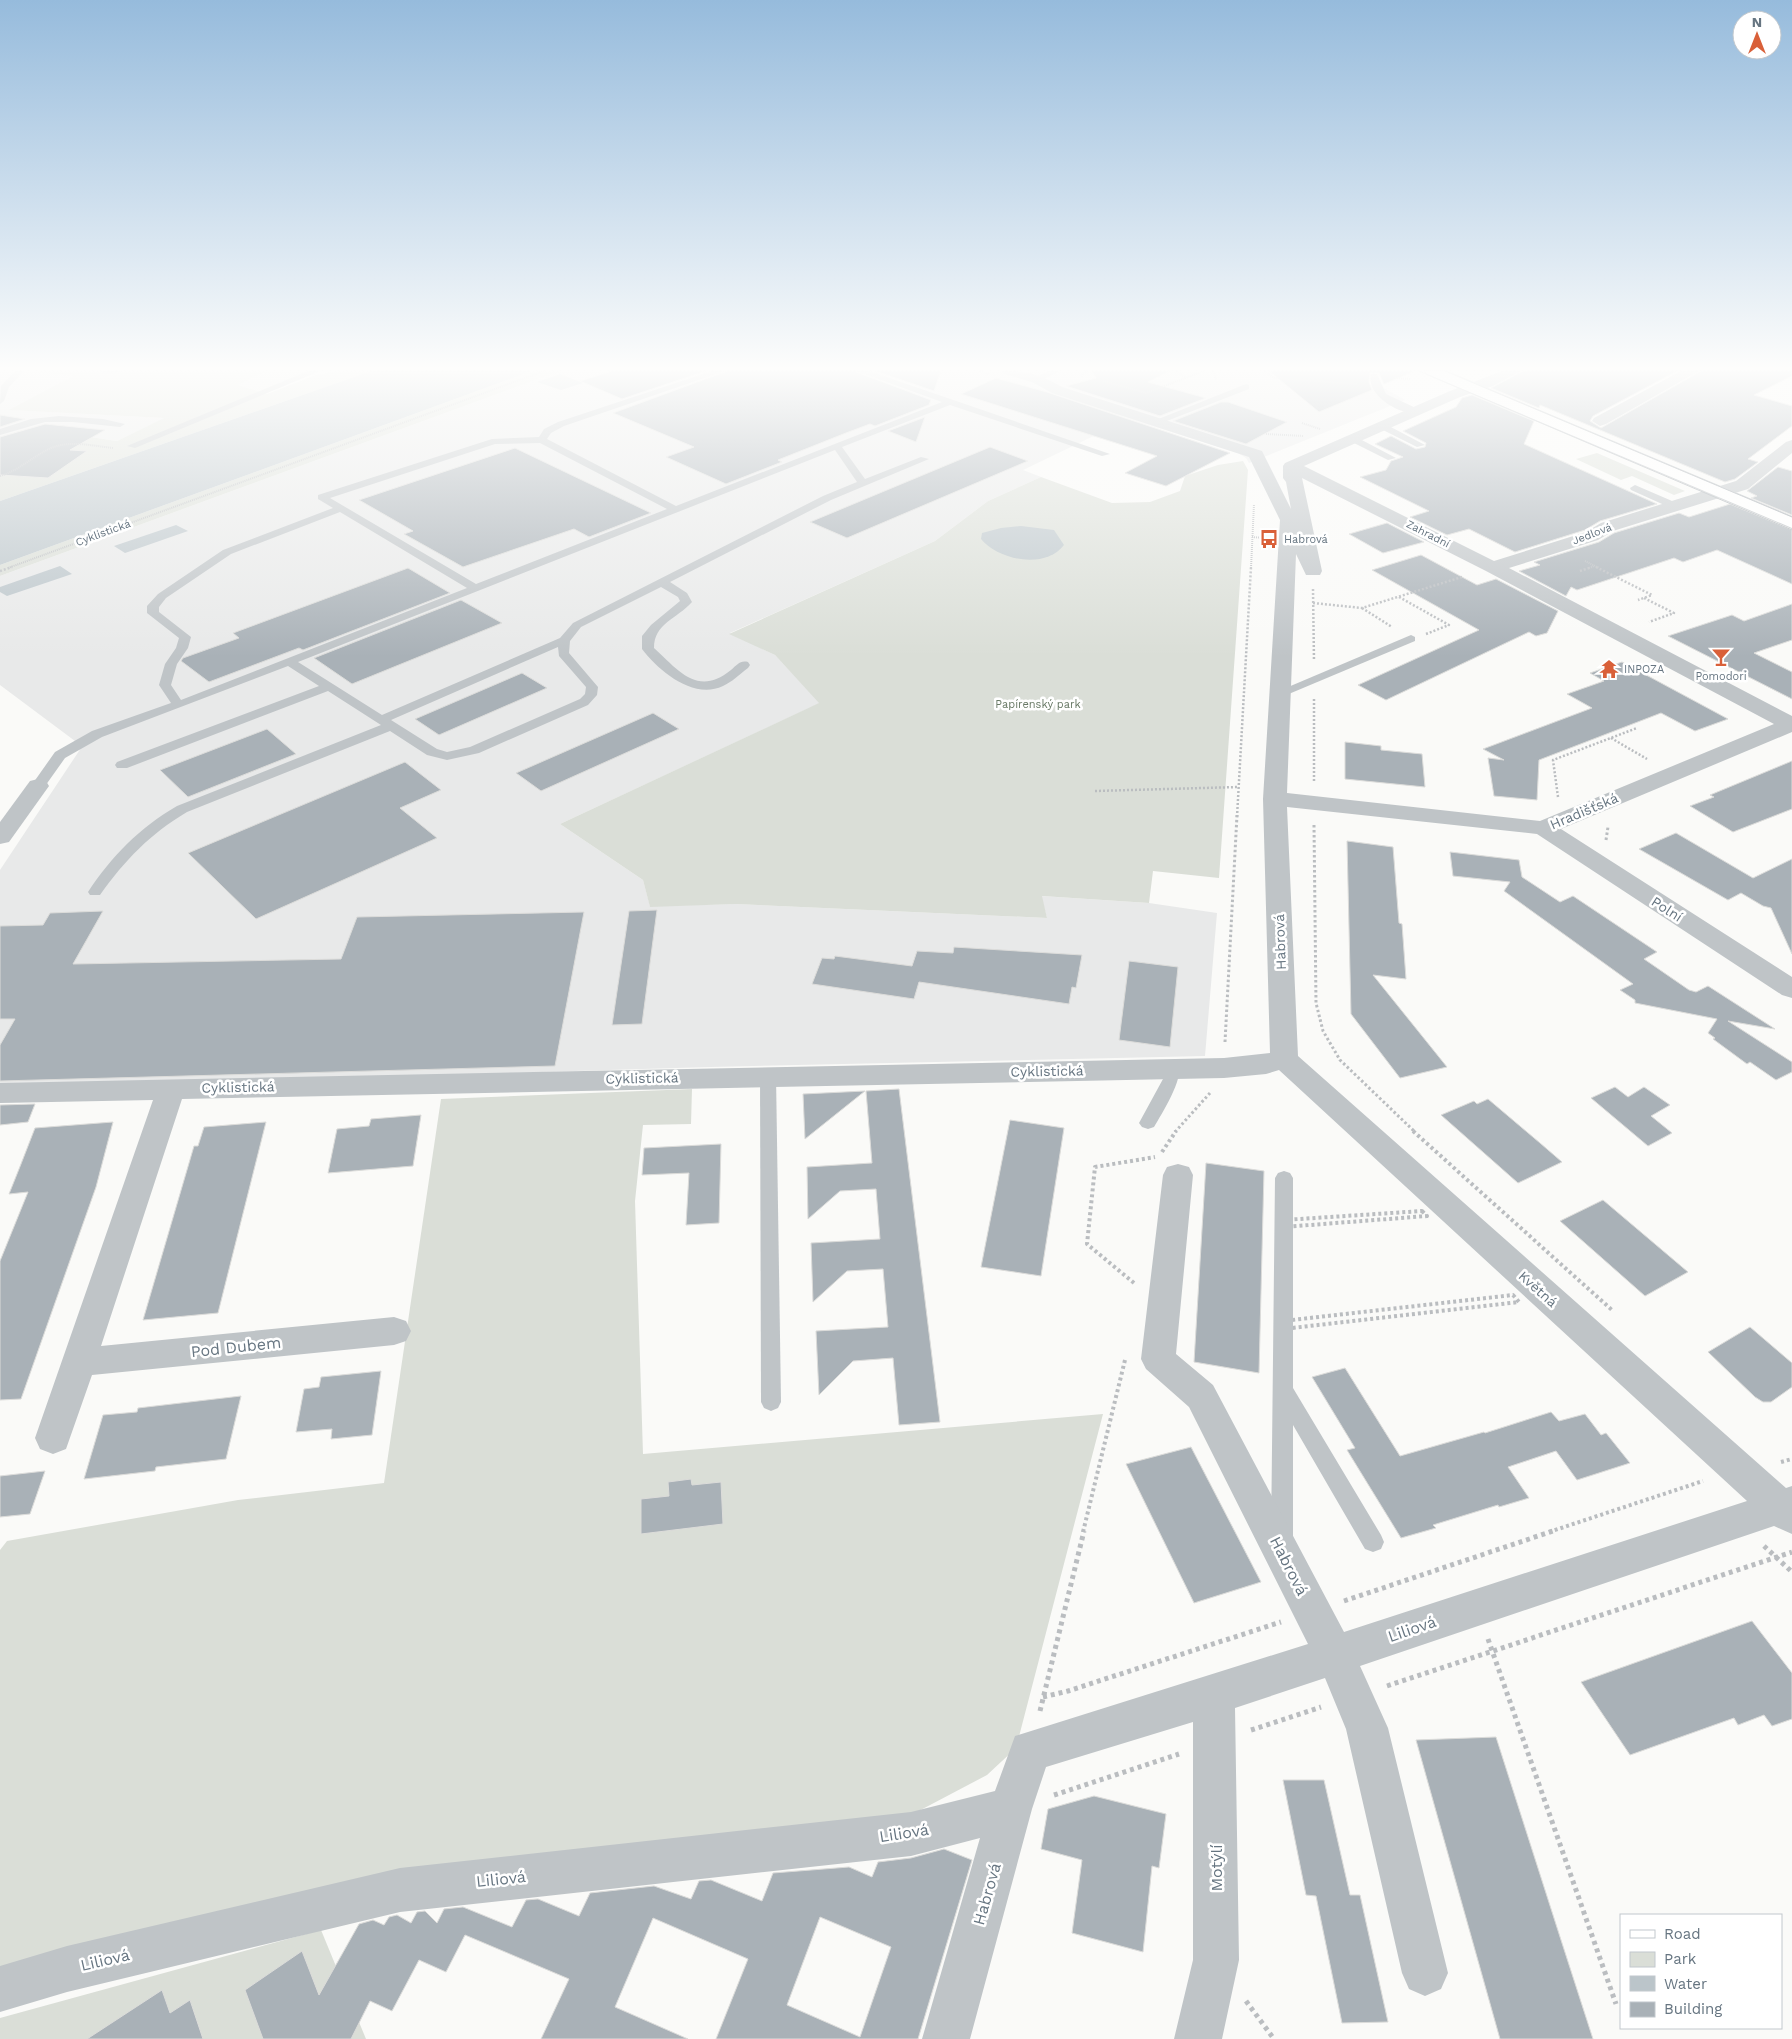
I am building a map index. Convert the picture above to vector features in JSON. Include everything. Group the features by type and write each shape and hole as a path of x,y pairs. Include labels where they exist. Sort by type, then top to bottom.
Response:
{"main road":[{"path":"1657,466 1792,523"}],"street":[{"path":"1262,466 1313,571"},
{"path":"1291,466 1313,571"},
{"name":"Zahradní","path":"1291,466 1493,567 1792,725"},
{"name":"Habrová","path":"1284,1059 1275,799 1291,466"},
{"name":"Jedlová","path":"1493,567 1592,536 1607,528 1742,485 1766,466"},
{"name":"Hradišťská","path":"1275,799 1543,828 1792,725"},
{"path":"0,838 38,786"},
{"name":"Polní","path":"1543,828 1792,989"},
{"name":"Cyklistická","path":"0,1093 1224,1068 1266,1064 1284,1059"},
{"name":"Květná","path":"1284,1059 1739,1470 1788,1509"},
{"path":"53,1438 171,1089"},
{"name":"Habrová","path":"1165,1165 1158,1359 1201,1396 1335,1655 1367,1728 1425,1973"},
{"name":"Pod Dubem","path":"79,1362 394,1331"},
{"name":"Liliová","path":"1030,1751 1214,1695 1477,1607 1788,1509"},
{"name":"Motýlí","path":"1198,2039 1216,1960 1214,1695"},
{"name":"Habrová","path":"946,2039 1010,1809 1030,1751"},
{"name":"Liliová","path":"0,1989 67,1970 400,1890 911,1834 1010,1809"}],"lane":[{"path":"414,466 322,497 474,587"},
{"path":"592,466 675,510"},
{"path":"38,786 60,755 97,734 178,705 474,587 786,466"},
{"path":"851,466 863,484"},
{"path":"95,892 120,856 156,823 182,809 386,723 564,640 584,621 827,498 907,466"},
{"path":"1635,488 1675,506"},
{"path":"178,705 165,684 171,664 182,648 185,637 153,613 154,606 162,596 227,552 280,530 342,508"},
{"path":"661,582 683,595 686,602 655,627 648,636 648,649 688,683 700,686 716,685 744,665"},
{"path":"1280,693 1412,639"},
{"path":"288,661 432,752 447,756 474,750 584,702 591,695 592,687 563,654 564,640"},
{"path":"122,765 328,687"},
{"path":"1148,1123 1171,1079 1172,1069"},
{"path":"768,1076 771,1402"},
{"path":"1282,1553 1284,1178"},
{"path":"1283,1389 1373,1542"}],"path":[{"path":"0,476 25,466"},
{"name":"Cyklistická","path":"0,571 285,466"},
{"path":"1140,1277 1138,1287 1087,1244 1095,1167 1165,1165 1168,1140 1222,1079 1255,466"},
{"path":"1579,558 1652,595 1638,600"},
{"path":"1580,571 1595,566"},
{"path":"1284,600 1362,608 1493,567"},
{"path":"1313,571 1316,1003 1323,1031 1340,1060 1390,1110 1619,1316"},
{"path":"1644,598 1674,613 1648,623"},
{"path":"1553,802 1558,800 1553,760 1637,728"},
{"path":"1611,738 1653,763"},
{"path":"1095,790 1239,787"},
{"path":"1609,847 1605,841 1610,825"},
{"path":"1422,1211 1427,1216 1284,1224 1422,1211"},
{"path":"1512,1296 1519,1302 1283,1325 1512,1296"},
{"path":"1030,1751 1127,1350"},
{"path":"1774,1456 1782,1462"},
{"path":"1044,1697 1068,1691 1312,1612 1739,1470 1792,1459"},
{"path":"1010,1809 1792,1552"},
{"path":"1477,1607 1616,2004"}],"shaded area":[{"path":"300,466 1031,466 1023,470 1041,477 988,501 935,541 730,633 775,655 820,703 560,824 643,880 650,906 735,904 1047,918 1041,896 1149,903 1217,913 1205,1056 710,1067 0,1088 0,870 81,748 75,741 0,685 0,576"}],"green space":[{"path":"0,466 99,466 0,501"},
{"path":"271,466 300,466 0,576 0,565"},
{"name":"Papírenský park","path":"1215,466 1246,466 1248,470 1219,878 1153,871 1149,903 1042,896 1047,918 735,904 650,907 643,880 560,824 819,703 775,655 729,634 935,541 988,501 1041,477 1112,503 1150,502 1180,491 1185,476"},
{"path":"1591,466 1627,466 1685,491 1674,495 1632,476 1621,480"},
{"path":"692,1089 691,1124 643,1125 635,1201 643,1454 1103,1414 1016,1748 987,1775 913,1814 0,1971 0,1550 7,1541 238,1500 384,1483 441,1099"},
{"path":"321,1930 366,2039 0,2039 0,2018"}],"water":[{"path":"99,466 271,466 0,565 0,501"},
{"path":"176,525 188,531 125,553 114,546"},
{"path":"1021,526 1054,530 1064,545 1056,553 1034,560 1010,557 998,552 981,539 982,533 1001,528"},
{"path":"60,566 72,574 7,596 0,592 0,587"}],"building":[{"path":"0,466 65,466 48,478 0,475"},
{"path":"461,466 553,466 651,513 589,537 574,529 463,567 404,534 413,531 359,500"},
{"path":"686,466 771,466 726,484"},
{"path":"944,466 1016,466 847,538 810,522"},
{"path":"1138,466 1204,466 1166,486 1125,473"},
{"path":"1388,466 1573,466 1657,504 1600,521 1585,530 1515,552 1469,529 1447,535 1410,517 1429,511 1360,477 1386,470"},
{"path":"1687,466 1752,466 1735,479 1725,482"},
{"path":"1778,467 1792,471 1792,515 1751,498 1757,496 1747,491"},
{"path":"1730,504 1792,530 1792,584 1717,550 1683,562 1674,558 1577,590 1571,587 1566,596 1519,571 1540,565 1534,562 1599,542 1614,533 1679,513 1689,517"},
{"path":"1387,523 1424,542 1383,553 1349,534"},
{"path":"1421,555 1477,585 1496,579 1558,611 1547,633 1536,636 1529,632 1386,700 1358,685 1479,630 1372,570"},
{"path":"408,568 450,593 303,650 299,648 209,682 181,661 183,658 239,638 233,633"},
{"path":"461,600 502,623 352,684 314,658"},
{"path":"1792,604 1792,640 1754,653 1792,672 1792,699 1668,636 1732,615 1744,621"},
{"path":"1622,662 1728,719 1695,731 1661,713 1539,760 1537,800 1494,796 1488,758 1504,760 1483,749 1592,708 1567,694 1604,681 1590,673"},
{"path":"522,673 547,688 439,735 415,719"},
{"path":"653,713 679,729 541,791 516,773"},
{"path":"267,729 296,754 188,797 160,770"},
{"path":"1345,742 1381,746 1381,750 1422,754 1425,787 1345,779"},
{"path":"1792,761 1792,809 1733,832 1690,806 1714,797 1710,795"},
{"path":"405,762 441,790 400,808 437,838 256,919 188,853"},
{"path":"1676,833 1753,878 1792,859 1792,954 1771,908 1763,906 1741,893 1728,900 1639,849"},
{"path":"1347,841 1393,847 1406,979 1373,975 1447,1067 1400,1078 1351,1014"},
{"path":"1450,852 1519,860 1522,877 1560,902 1573,896 1657,952 1644,959 1689,990 1696,992 1708,986 1775,1029 1728,1021 1792,1062 1792,1072 1776,1080 1750,1062 1747,1064 1713,1039 1715,1038 1708,1033 1717,1019 1635,1003 1635,1000 1620,990 1633,984 1504,891 1510,882 1453,876"},
{"path":"657,910 642,1024 612,1025 629,911"},
{"path":"103,911 73,964 341,959 357,917 584,912 555,1066 0,1081 0,1045 15,1019 0,1019 0,926 43,925 50,913"},
{"path":"954,947 1082,955 1076,988 1072,987 1069,1004 919,982 914,999 812,984 822,958 834,959 835,956 912,966 917,951 953,953"},
{"path":"1129,961 1178,967 1170,1047 1119,1040"},
{"path":"1615,1087 1628,1097 1644,1087 1670,1105 1651,1116 1672,1133 1648,1146 1591,1098"},
{"path":"899,1089 940,1422 899,1425 893,1358 853,1361 819,1395 816,1331 888,1327 883,1269 847,1271 813,1302 811,1243 880,1239 876,1189 840,1191 808,1219 807,1167 872,1163 866,1091"},
{"path":"865,1091 805,1139 803,1094"},
{"path":"1488,1099 1562,1162 1518,1183 1441,1115 1474,1101 1477,1104"},
{"path":"35,1104 28,1122 0,1125 0,1105"},
{"path":"421,1115 413,1166 328,1173 337,1129 369,1126 371,1119"},
{"path":"1010,1120 1064,1128 1041,1276 981,1267"},
{"path":"113,1122 96,1187 21,1399 0,1400 0,1261 28,1192 9,1194 35,1128"},
{"path":"266,1122 218,1313 143,1320 194,1146 198,1146 204,1127"},
{"path":"721,1144 719,1223 686,1225 689,1173 642,1175 644,1148"},
{"path":"1206,1163 1264,1171 1259,1373 1194,1362"},
{"path":"1603,1200 1688,1272 1645,1296 1560,1221"},
{"path":"1750,1327 1792,1363 1792,1387 1771,1402 1763,1402 1755,1397 1708,1352"},
{"path":"1345,1368 1400,1456 1485,1433 1551,1412 1559,1421 1585,1414 1601,1435 1606,1433 1630,1463 1577,1480 1556,1451 1508,1467 1529,1498 1499,1507 1498,1505 1433,1525 1436,1528 1401,1538 1347,1450 1355,1448 1312,1377"},
{"path":"381,1371 372,1435 331,1439 332,1429 296,1432 304,1389 319,1387 321,1377"},
{"path":"241,1396 226,1459 156,1467 155,1471 84,1479 103,1415 137,1412 138,1408"},
{"path":"1191,1447 1261,1582 1194,1603 1126,1464"},
{"path":"45,1471 30,1514 0,1517 0,1476"},
{"path":"691,1479 692,1485 721,1482 723,1524 641,1534 641,1499 669,1496 668,1482"},
{"path":"1752,1621 1792,1673 1792,1719 1772,1726 1764,1715 1738,1725 1734,1718 1630,1755 1581,1682"},
{"path":"1496,1737 1593,2039 1500,2039 1416,1740"},
{"path":"1283,1780 1324,1780 1350,1895 1360,1895 1388,2022 1342,2023 1316,1896 1306,1895"},
{"path":"1094,1796 1166,1814 1159,1868 1152,1866 1143,1952 1072,1933 1082,1860 1041,1849 1048,1809"},
{"path":"944,1849 972,1860 918,2039 716,2039 748,1959 653,1918 615,2007 688,2039 541,2039 569,1979 465,1935 446,1972 419,1960 392,2011 370,2001 351,2039 263,2039 245,1990 302,1951 319,1995 359,1924 373,1920 384,1925 389,1917 397,1915 411,1923 417,1912 425,1911 437,1923 444,1909 463,1907 512,1927 526,1900 538,1899 579,1916 590,1893 654,1886 691,1899 699,1881 711,1880 762,1901 773,1873 849,1867 872,1877 878,1862 911,1858","holes":["820,1917 891,1947 860,2037 787,2005"]},
{"path":"162,1990 170,2013 190,2000 203,2039 87,2039"}],"tram line":[{"path":"1642,466 1792,530"},
{"path":"1671,466 1792,517"}],"place":[{"name":"Habrová","path":"1269,539"},
{"name":"Pomodori","path":"1721,657"},
{"name":"INPOZA","path":"1609,669"}]}
